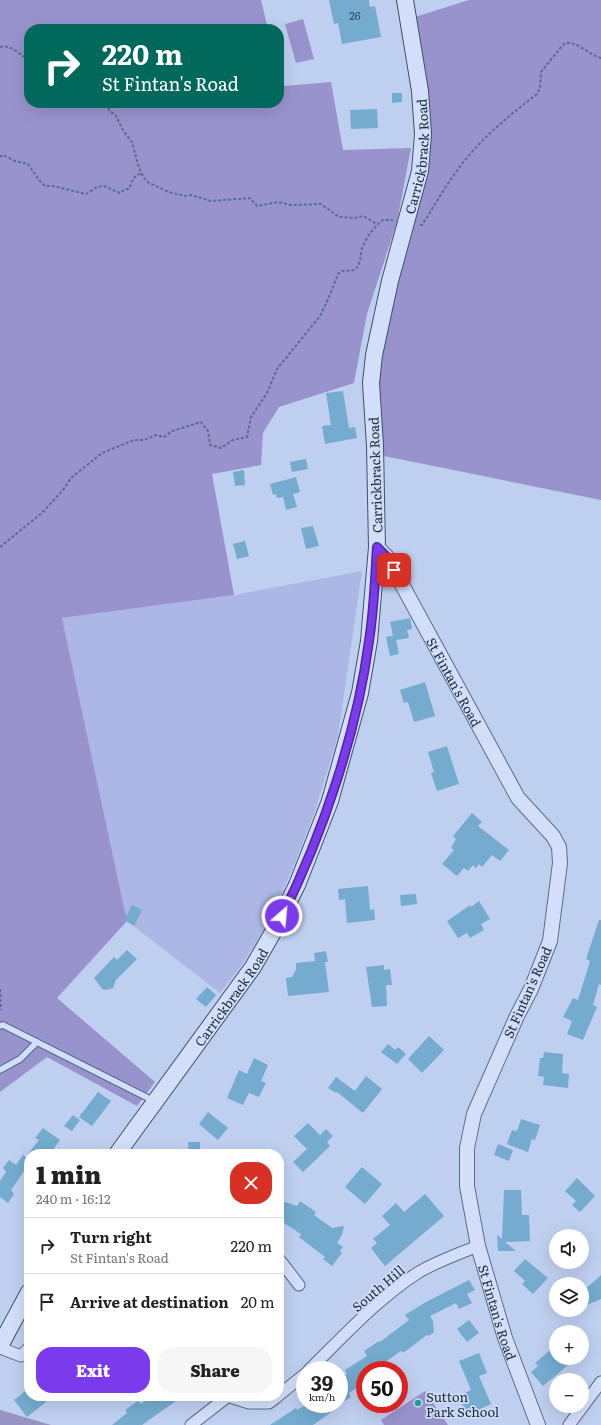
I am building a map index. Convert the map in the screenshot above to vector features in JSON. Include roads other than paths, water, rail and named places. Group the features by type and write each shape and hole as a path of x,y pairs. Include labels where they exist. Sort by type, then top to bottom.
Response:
{"main road":[{"name":"Carrickbrack Road","path":"121,1149 253,967 297,885 330,801 360,693 370,641 377,547 375,446 371,383 374,355 390,281 420,171 423,134 420,91 405,0"},
{"path":"0,1347 24,1301"}],"street":[{"name":"St Fintan's Road","path":"377,547 387,557 518,798 554,836 559,847 560,863 550,941 531,989 517,1016 474,1114 467,1148 466,1186 478,1246 505,1338 538,1425"},
{"name":"South Hill","path":"318,1361 378,1304 419,1273 478,1246"},
{"path":"284,1268 300,1286"},
{"path":"0,1347 22,1356 24,1354"},
{"path":"284,1392 296,1382"},
{"path":"569,1425 601,1382"},
{"path":"191,1425 221,1401"},
{"path":"243,1401 249,1403 269,1403 272,1401"}],"lane":[{"path":"0,1026 3,1025 154,1102"},
{"path":"0,1070 20,1059 37,1042"}],"place":[{"name":"Sutton Park School","path":"418,1403"}]}
